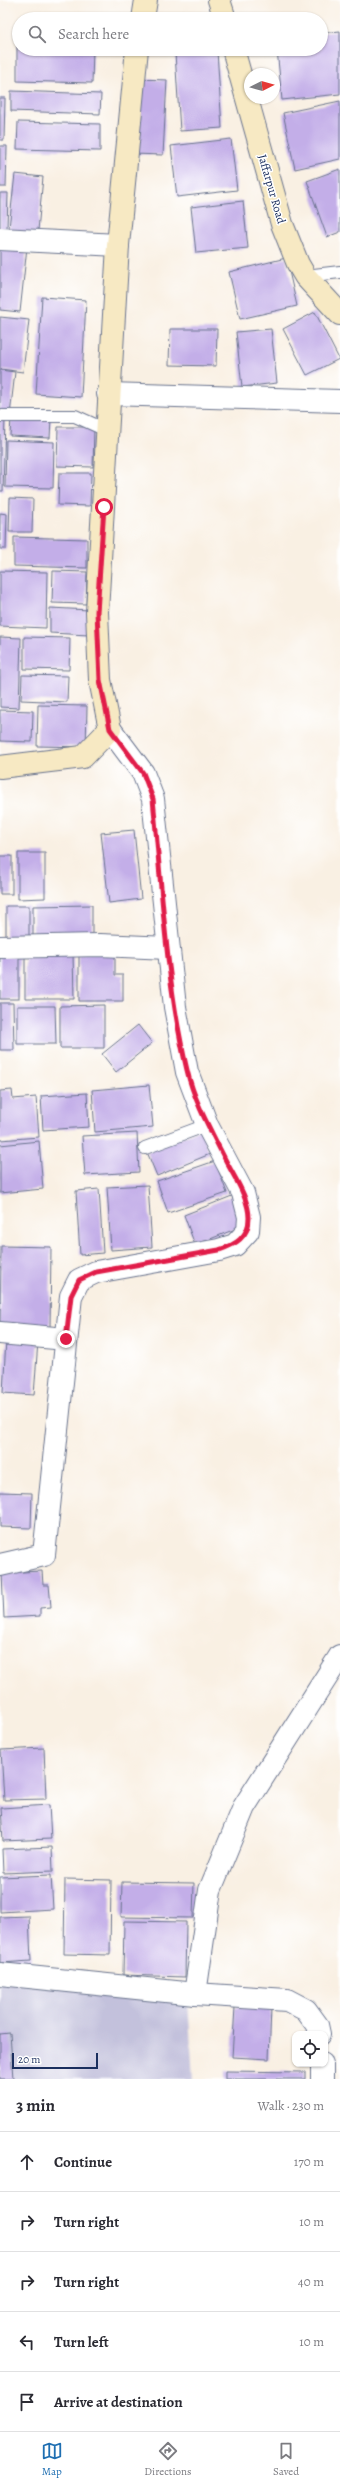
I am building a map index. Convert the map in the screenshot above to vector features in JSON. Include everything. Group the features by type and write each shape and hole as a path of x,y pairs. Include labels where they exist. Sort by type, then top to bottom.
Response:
{"street":[{"path":"143,12 146,0"},
{"path":"219,0 223,12"},
{"path":"0,1563 44,1555 71,1296 79,1280 96,1272 219,1250 235,1245 248,1231 249,1217 243,1193 207,1125 187,1072 175,1007 153,799 143,773 110,729 100,680 97,612 108,394 118,245 136,56"},
{"name":"Jaffarpur Road","path":"235,56 282,224 305,276 340,314"},
{"path":"0,239 118,245"},
{"path":"108,394 340,401"},
{"path":"0,767 83,757 110,729"},
{"path":"0,947 100,945 168,948"},
{"path":"0,1333 66,1339"},
{"path":"195,1994 210,1890 244,1807 340,1656"},
{"path":"0,1974 195,1994 287,2000 306,2010 317,2024 318,2031"},
{"path":"322,2067 322,2079"}],"lane":[{"path":"305,276 340,272"},
{"path":"0,416 75,416 106,430"},
{"path":"145,1148 207,1125"}],"shaded area":[{"path":"0,1982 188,2000 193,2079 0,2079"}],"building":[{"path":"340,31 340,94 282,100 278,56 328,56 328,32"},
{"path":"17,56 93,56 92,83 17,81"},
{"path":"175,56 217,56 222,128 180,131"},
{"path":"137,79 167,80 163,155 133,154"},
{"path":"11,91 101,94 100,114 11,111"},
{"path":"0,98 5,98 4,140 0,140"},
{"path":"340,101 340,159 295,169 283,113"},
{"path":"18,122 100,124 100,151 17,149"},
{"path":"231,139 237,190 177,197 171,146"},
{"path":"0,146 7,146 6,187 0,187"},
{"path":"340,169 340,232 327,237 307,181"},
{"path":"15,174 43,177 37,241 8,237"},
{"path":"0,193 8,193 7,229 0,229"},
{"path":"243,201 248,248 196,253 191,207"},
{"path":"0,244 27,247 20,312 0,310"},
{"path":"286,258 297,306 240,319 229,272"},
{"path":"42,297 86,300 81,397 36,394"},
{"path":"315,312 339,359 307,375 283,329"},
{"path":"0,317 29,320 23,372 0,369"},
{"path":"170,329 217,329 216,366 169,365"},
{"path":"271,329 277,383 242,387 236,332"},
{"path":"0,370 15,372 10,415 0,414"},
{"path":"11,417 51,418 50,438 10,436"},
{"path":"0,418 5,418 3,491 0,491"},
{"path":"58,427 94,427 93,467 57,466"},
{"path":"6,440 54,442 53,488 5,487"},
{"path":"59,473 91,473 90,506 58,505"},
{"path":"10,498 33,499 32,532 9,532"},
{"path":"0,513 7,514 6,549 0,549"},
{"path":"14,537 87,539 87,568 14,566"},
{"path":"0,571 47,572 46,628 0,626"},
{"path":"53,571 87,572 86,604 52,603"},
{"path":"50,608 89,610 89,635 50,633"},
{"path":"0,637 21,638 19,708 0,707"},
{"path":"24,637 70,638 69,670 24,669"},
{"path":"22,675 68,676 67,702 21,700"},
{"path":"38,705 87,706 86,747 37,746"},
{"path":"0,710 33,711 32,742 0,741"},
{"path":"134,830 141,899 109,903 101,833"},
{"path":"18,853 45,853 45,898 18,899"},
{"path":"0,856 12,856 12,894 0,894"},
{"path":"92,905 92,940 33,940 33,906"},
{"path":"6,906 29,906 29,939 6,939"},
{"path":"115,953 115,975 123,975 123,1001 79,1001 79,954"},
{"path":"25,954 73,954 74,999 25,999"},
{"path":"0,956 19,956 19,999 0,999"},
{"path":"0,1003 13,1003 14,1050 0,1050"},
{"path":"104,1005 104,1048 60,1048 60,1006"},
{"path":"17,1006 55,1006 56,1044 17,1044"},
{"path":"138,1025 152,1043 116,1072 102,1054"},
{"path":"149,1085 153,1127 95,1132 92,1090"},
{"path":"12,1090 13,1099 36,1097 39,1137 0,1140 0,1091"},
{"path":"87,1093 89,1127 43,1130 41,1096"},
{"path":"200,1129 210,1154 157,1176 147,1152"},
{"path":"137,1133 139,1172 85,1175 82,1136"},
{"path":"39,1141 43,1189 0,1193 0,1145"},
{"path":"215,1161 227,1193 168,1213 157,1181"},
{"path":"148,1185 152,1247 111,1250 107,1187"},
{"path":"99,1189 103,1253 80,1255 76,1191"},
{"path":"232,1196 243,1226 195,1245 184,1215"},
{"path":"1,1246 51,1247 50,1329 0,1329"},
{"path":"6,1339 38,1341 34,1395 3,1393"},
{"path":"0,1492 32,1493 31,1528 0,1527"},
{"path":"42,1571 43,1585 49,1585 51,1607 40,1608 40,1616 4,1618 2,1573"},
{"path":"44,1748 46,1799 4,1800 1,1750"},
{"path":"49,1805 51,1839 3,1841 1,1808"},
{"path":"52,1847 53,1871 3,1873 2,1849"},
{"path":"51,1875 53,1909 0,1912 0,1877"},
{"path":"65,1879 111,1880 110,1955 64,1954"},
{"path":"122,1882 194,1883 193,1918 121,1917"},
{"path":"29,1916 31,1961 0,1963 0,1917"},
{"path":"124,1921 186,1922 185,1977 123,1975"},
{"path":"235,2007 271,2008 269,2059 232,2057"},
{"path":"10,2033 13,2079 0,2079 0,2034"},
{"path":"225,2071 305,2072 305,2079 225,2079"}],"route":[{"path":"66,1339 71,1296 79,1280 96,1272 219,1250 235,1245 248,1231 249,1217 243,1193 207,1125 187,1072 175,1007 153,799 143,773 110,729 100,680 97,612 104,507"}]}
